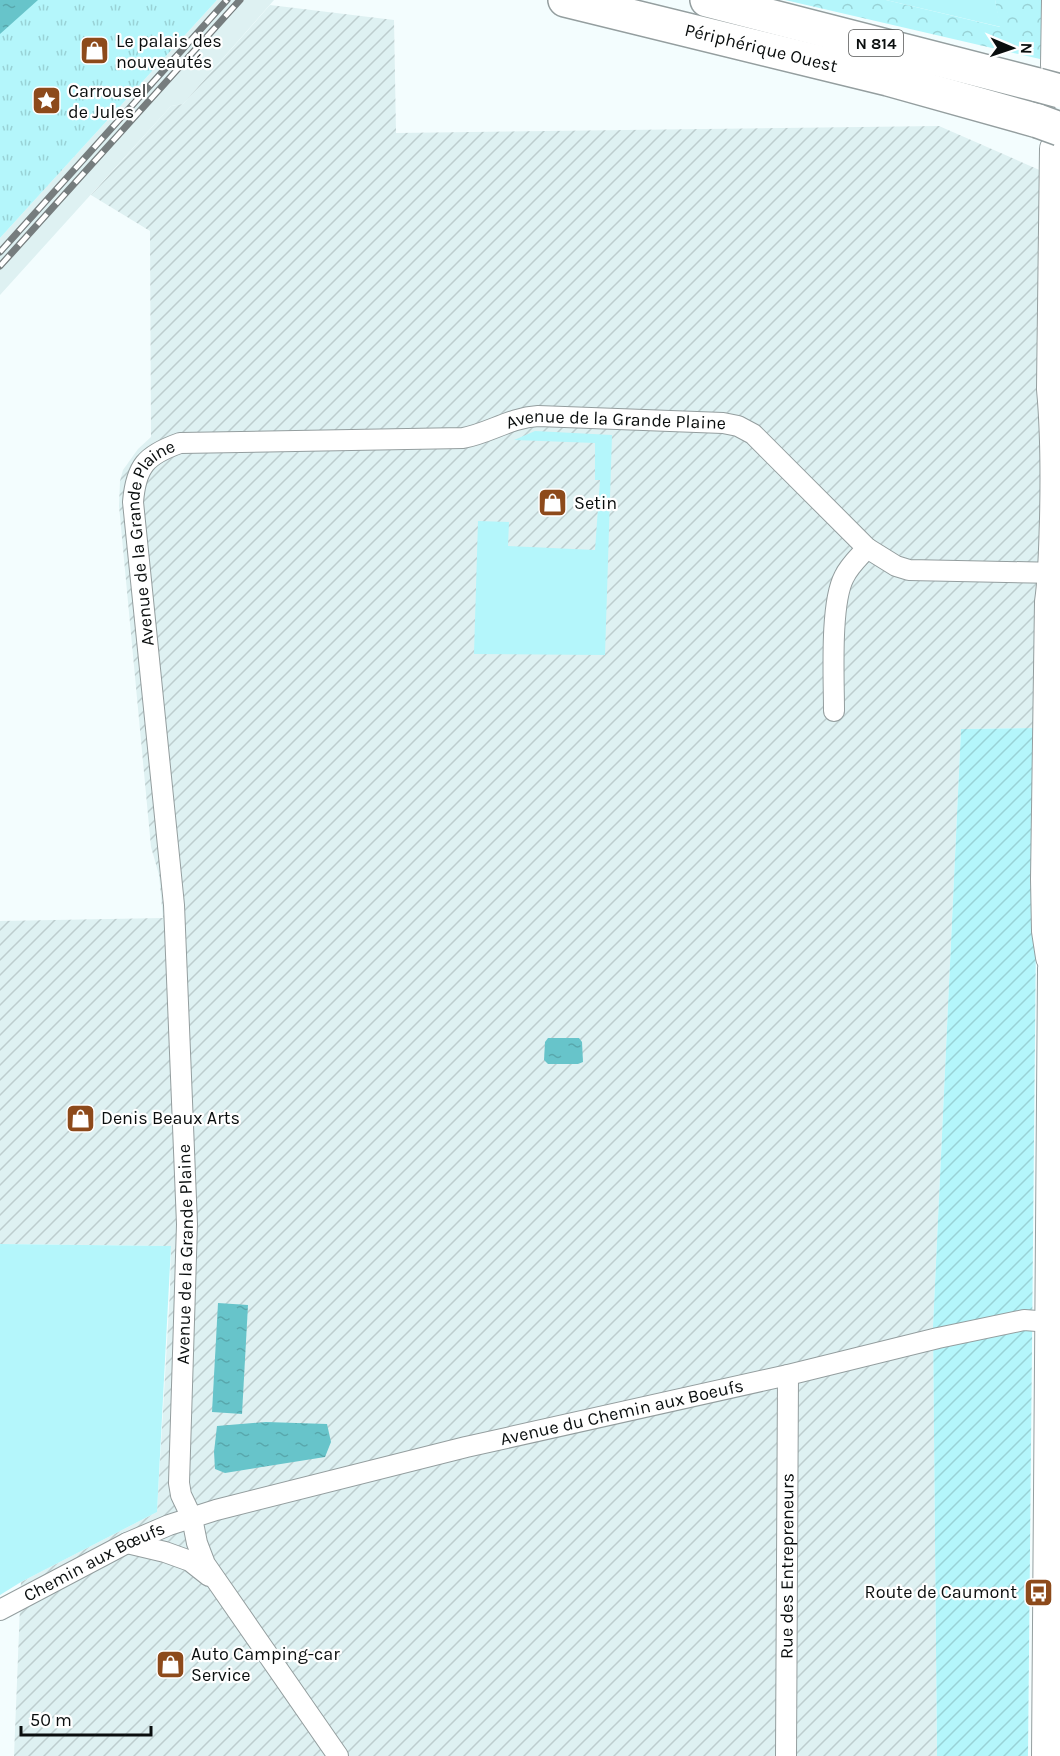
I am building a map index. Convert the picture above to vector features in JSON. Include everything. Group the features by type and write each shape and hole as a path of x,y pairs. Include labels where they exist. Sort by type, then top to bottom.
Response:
{"highway":[{"name":"Périphérique Ouest","path":"566,0 888,79 1051,133"},
{"name":"Périphérique Ouest","path":"707,0 1055,62"}],"main road":[{"path":"1055,62 1058,0"},
{"path":"1048,1756 1054,969 1048,931 1047,879 1051,602 1058,573 1057,426 1053,389 1051,133"},
{"path":"1054,969 1060,934"}],"street":[{"name":"Avenue de la Grande Plaine","path":"218,1584 205,1564 179,1483 187,1224 174,905 133,502 135,482 144,463 162,449 180,442 463,438 476,436 520,417 723,423 738,426 753,434 867,548 896,566 909,570 1058,573"},
{"path":"834,711 838,594 848,570 867,548"},
{"name":"Avenue du Chemin aux Boeufs","path":"192,1518 466,1447 788,1375 938,1338 1024,1320 1052,1322"},
{"name":"Rue des Entrepreneurs","path":"786,1756 788,1375"},
{"name":"Chemin aux Bœufs","path":"0,1610 91,1560 169,1525 192,1518"},
{"path":"127,1543 190,1561 218,1584 338,1756"}],"shaded area":[{"path":"217,0 274,0 183,104 171,106 0,295 0,238"},
{"path":"270,5 394,20 396,133 939,126 1060,179 1038,728 961,729 933,1326 937,1756 14,1756 21,1582 157,1512 170,1291 171,1246 0,1244 0,921 163,918 159,875 151,847 119,506 123,470 138,449 151,437 150,231 91,195 171,106 183,104"}],"green space":[{"path":"0,0 217,0 0,238"},
{"path":"785,0 886,0 1000,27 995,0 1050,0 1050,29 1040,59"},
{"path":"886,0 995,0 1001,27"},
{"path":"535,431 612,435 605,655 474,654 478,521 509,522 508,546 595,550 600,480 595,480 595,443 514,440"},
{"path":"1038,728 1028,1756 937,1756 933,1326 961,729"},
{"path":"0,1244 171,1246 157,1512 0,1595"}],"water":[{"path":"0,0 38,0 0,34"},
{"path":"548,1038 579,1038 582,1042 583,1062 548,1064 544,1060 545,1042"},
{"path":"218,1303 248,1305 242,1414 212,1412"},
{"path":"266,1422 327,1424 331,1442 325,1457 225,1473 215,1469 217,1426"}],"railway":[{"path":"0,252 227,0"},
{"path":"0,266 240,0"}],"place":[{"name":"Le palais des nouveautés","path":"95,51"},
{"name":"Carrousel de Jules","path":"47,101"},
{"name":"Setin","path":"553,503"},
{"name":"Denis Beaux Arts","path":"80,1118"},
{"name":"Route de Caumont","path":"1038,1592"},
{"name":"Auto Camping-car Service","path":"170,1664"}]}
